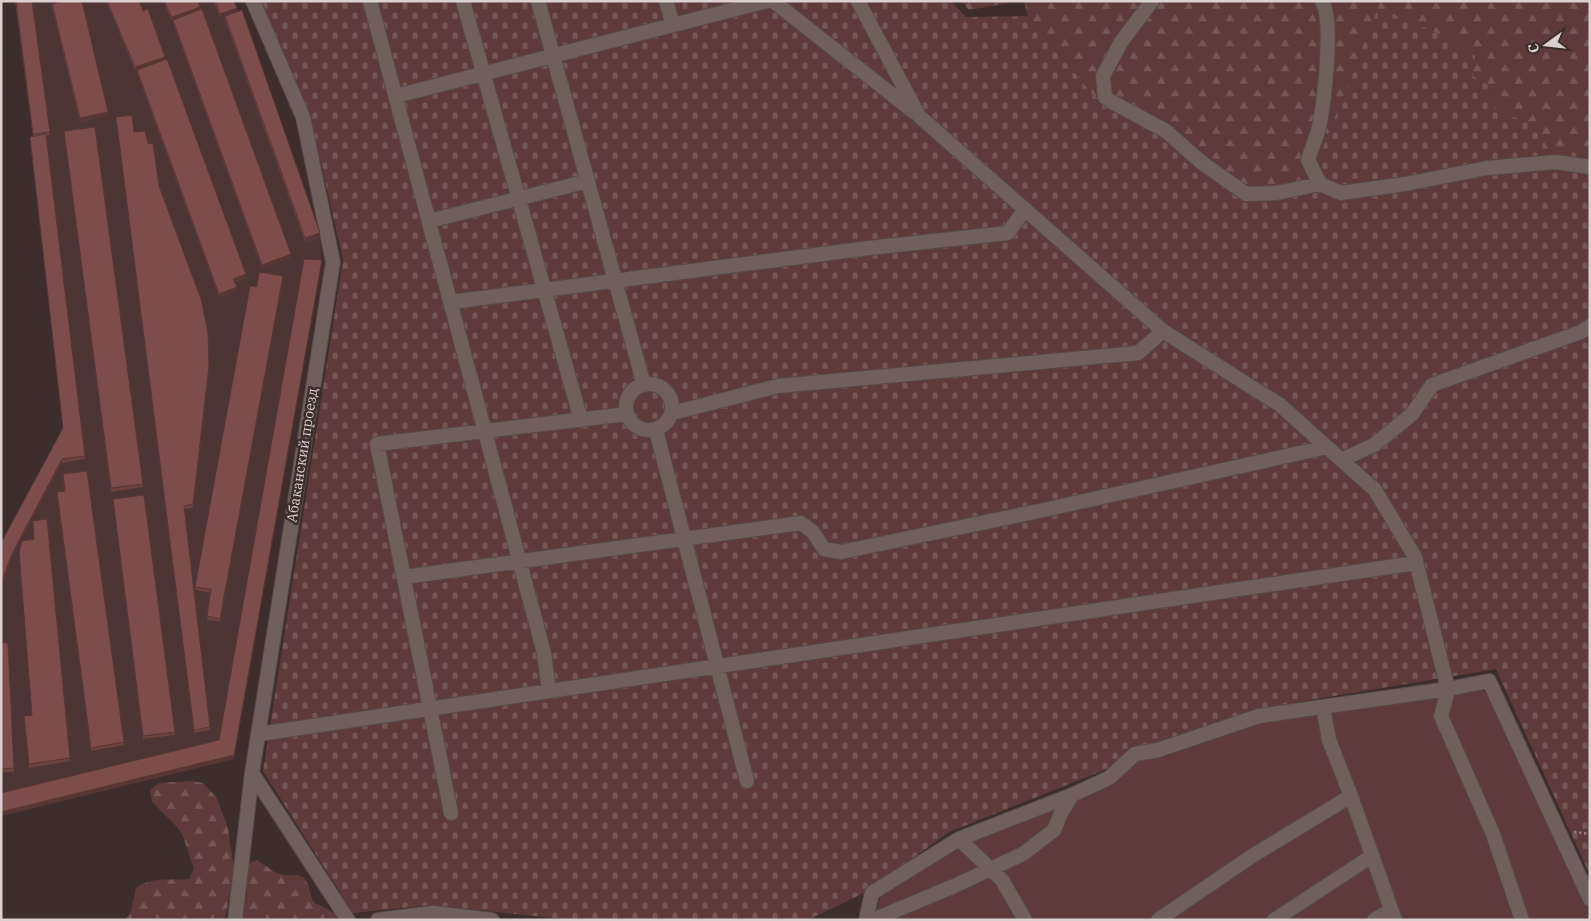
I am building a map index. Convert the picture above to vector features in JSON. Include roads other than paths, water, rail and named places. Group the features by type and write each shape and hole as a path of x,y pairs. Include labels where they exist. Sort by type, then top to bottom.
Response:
{"lane":[{"name":"Абаканский проезд","path":"235,920 252,773 333,262 303,117 252,1"},
{"path":"370,1 544,653 549,691"},
{"path":"463,1 580,420"},
{"path":"538,1 644,385"},
{"path":"666,1 673,26"},
{"path":"396,96 767,1"},
{"path":"773,1 919,116 1163,331 1280,405 1375,490 1415,556 1448,688 1441,716 1493,834 1522,920"},
{"path":"858,1 919,116"},
{"path":"1152,1 1121,42 1103,76 1105,97 1166,131 1201,162 1246,194 1276,194 1320,184 1341,192 1405,184 1487,168 1556,162 1590,167"},
{"path":"1320,184 1308,160 1318,131 1326,70 1328,29 1325,6 1322,1"},
{"path":"429,221 588,181"},
{"path":"451,302 869,248 1008,233 1025,209"},
{"path":"1342,460 1374,445 1404,421 1412,414 1432,385 1581,332 1590,326"},
{"path":"672,413 778,386 1138,353 1163,331"},
{"path":"652,384 666,391 670,397 672,413 669,420 656,430 642,429 630,420 626,406 631,392 644,385 652,384"},
{"path":"451,813 377,444 627,414"},
{"path":"656,430 747,781"},
{"path":"404,577 801,524 813,532 824,548 841,552 1327,447"},
{"path":"259,734 1416,563"},
{"path":"866,920 872,893 959,840 1072,795 1109,778 1135,754 1158,750 1259,716 1490,681 1590,900"},
{"path":"1323,706 1329,740 1393,915 1374,920"},
{"path":"252,773 348,920"},
{"path":"873,920 991,870 1023,854 1054,830 1061,813 1072,795"},
{"path":"1158,920 1252,856 1351,796"},
{"path":"959,840 1002,880 1025,920"},
{"path":"1274,920 1372,856"},
{"path":"378,920 433,913 492,920"}]}
